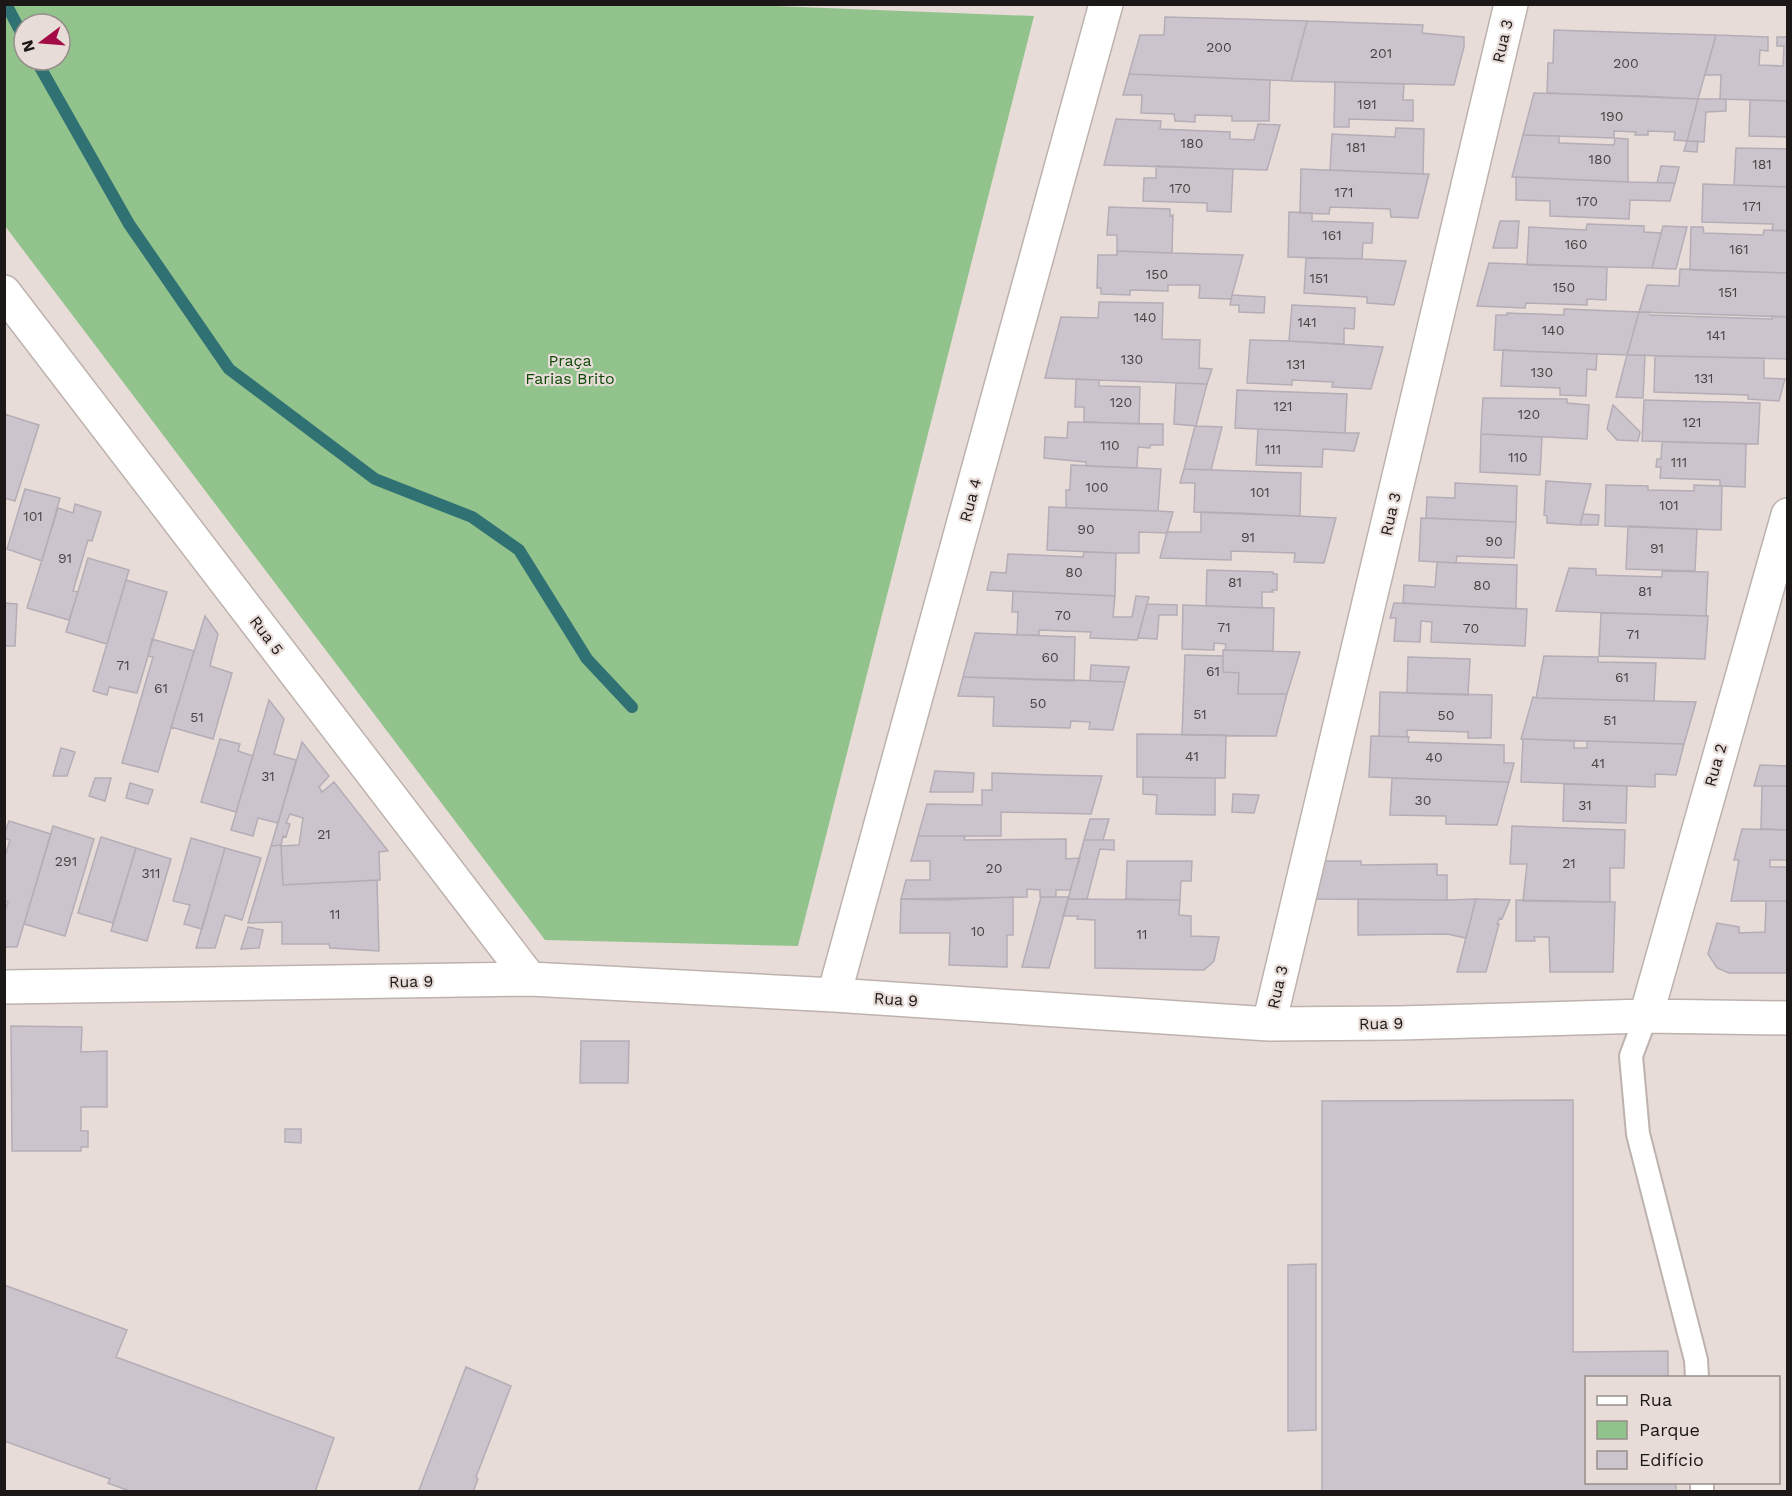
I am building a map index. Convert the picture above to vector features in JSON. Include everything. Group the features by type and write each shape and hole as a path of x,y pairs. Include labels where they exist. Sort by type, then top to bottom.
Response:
{"street":[{"name":"Rua 4","path":"834,995 1106,4"},
{"name":"Rua 3","path":"1269,1023 1510,4"},
{"name":"Rua 5","path":"4,292 530,979"},
{"name":"Rua 2","path":"1646,1016 1788,515"},
{"name":"Rua 9","path":"4,987 530,979 834,995 1269,1023 1399,1023 1646,1016 1788,1018"}],"lane":[{"path":"1646,1016 1631,1056 1638,1134 1696,1359 1697,1376"}],"green space":[{"name":"Praça Farias Brito","path":"725,4 1034,16 798,946 545,940 5,226 5,5"}],"building":[{"path":"1165,17 1307,21 1291,81 1129,74 1140,35 1164,35"},
{"path":"1307,21 1423,25 1422,33 1464,37 1464,47 1454,85 1291,81"},
{"path":"1554,30 1716,35 1698,99 1547,93 1548,63 1553,63"},
{"path":"1716,35 1768,37 1768,51 1760,50 1759,65 1783,66 1784,46 1777,46 1777,37 1788,37 1788,101 1720,99 1721,75 1705,75"},
{"path":"1129,74 1270,80 1269,121 1232,121 1232,116 1195,115 1195,122 1175,121 1174,114 1141,113 1142,95 1123,95"},
{"path":"1335,82 1404,84 1403,100 1413,100 1413,121 1349,119 1349,127 1334,127"},
{"path":"1534,93 1698,99 1687,141 1674,140 1675,132 1648,131 1648,135 1635,135 1636,132 1614,131 1614,138 1523,135"},
{"path":"1698,99 1726,99 1726,111 1706,112 1704,142 1687,141"},
{"path":"1750,100 1788,101 1788,137 1749,136"},
{"path":"1116,119 1161,121 1160,129 1230,132 1230,139 1254,140 1258,124 1280,125 1267,170 1104,165"},
{"path":"1396,128 1424,129 1423,174 1330,170 1332,134 1395,137"},
{"path":"1523,135 1559,136 1559,143 1614,145 1615,138 1628,139 1628,182 1512,177"},
{"path":"1687,141 1698,141 1697,152 1684,151"},
{"path":"1736,148 1788,149 1788,187 1734,185"},
{"path":"1156,166 1233,169 1231,212 1207,211 1207,203 1143,201 1144,178 1156,178"},
{"path":"1661,166 1679,167 1675,183 1657,183"},
{"path":"1301,169 1429,174 1418,218 1391,217 1390,209 1330,207 1329,214 1300,213"},
{"path":"1516,177 1675,183 1670,201 1630,200 1629,219 1550,216 1550,201 1516,200"},
{"path":"1703,184 1788,187 1788,231 1772,230 1773,224 1702,222"},
{"path":"1109,207 1170,209 1170,216 1173,215 1172,253 1117,251 1117,235 1107,235"},
{"path":"1289,212 1312,213 1312,221 1373,223 1372,243 1363,243 1362,259 1288,257"},
{"path":"1500,221 1519,221 1517,248 1493,248"},
{"path":"1587,224 1644,226 1644,232 1661,233 1652,268 1527,265 1529,227 1586,230"},
{"path":"1663,226 1687,227 1676,269 1652,268"},
{"path":"1691,227 1703,227 1704,233 1763,235 1764,230 1788,231 1788,273 1690,270"},
{"path":"1117,251 1243,255 1231,299 1199,298 1200,285 1168,285 1168,291 1130,290 1130,295 1101,294 1101,288 1097,288 1098,255 1117,255"},
{"path":"1306,258 1406,261 1394,305 1367,303 1367,297 1304,293"},
{"path":"1489,263 1607,267 1606,300 1587,299 1587,305 1526,303 1525,308 1477,306"},
{"path":"1680,269 1788,273 1788,317 1639,312 1647,285 1679,286"},
{"path":"1232,295 1265,297 1264,313 1239,312 1239,305 1230,305"},
{"path":"1099,302 1163,303 1162,339 1200,340 1199,368 1212,369 1207,384 1045,378 1061,317 1098,318"},
{"path":"1292,305 1355,308 1354,329 1344,328 1344,344 1289,341"},
{"path":"1564,309 1639,312 1627,355 1494,350 1496,315 1507,315 1507,313 1564,315"},
{"path":"1639,312 1650,312 1650,315 1772,319 1772,316 1788,317 1788,359 1627,355"},
{"path":"1250,340 1383,347 1371,389 1332,387 1333,382 1292,380 1292,385 1247,383"},
{"path":"1503,350 1597,354 1596,370 1587,369 1586,396 1560,395 1560,388 1501,386"},
{"path":"1627,355 1645,355 1643,398 1616,397"},
{"path":"1655,356 1764,358 1764,378 1785,379 1779,401 1748,399 1748,395 1654,392"},
{"path":"1076,379 1099,380 1099,386 1140,387 1139,424 1084,422 1084,407 1075,407"},
{"path":"1176,383 1207,384 1196,426 1174,424"},
{"path":"1237,390 1347,394 1345,433 1235,428"},
{"path":"1483,398 1567,399 1567,403 1589,405 1587,439 1481,434"},
{"path":"1644,400 1760,403 1758,444 1642,441"},
{"path":"1613,405 1640,432 1638,441 1617,440 1607,429"},
{"path":"4,414 39,425 15,501 4,498"},
{"path":"1068,422 1163,424 1163,445 1150,445 1150,448 1138,447 1137,468 1086,466 1086,462 1044,458 1045,437 1067,438"},
{"path":"1195,426 1222,427 1211,470 1184,469"},
{"path":"1258,429 1359,433 1354,451 1323,449 1322,467 1256,465"},
{"path":"1481,434 1542,437 1540,475 1480,472"},
{"path":"1662,442 1746,444 1745,487 1720,486 1720,480 1660,478 1661,467 1656,467 1657,459 1661,459"},
{"path":"1071,465 1161,469 1158,511 1066,508 1066,490 1070,490"},
{"path":"1184,469 1301,473 1300,516 1194,512 1195,483 1180,483"},
{"path":"1546,481 1591,484 1580,525 1547,523 1547,516 1544,515"},
{"path":"1455,483 1517,486 1516,522 1426,518 1427,497 1455,498"},
{"path":"1606,485 1648,486 1648,490 1694,491 1694,485 1722,486 1721,530 1605,526"},
{"path":"25,489 60,498 42,561 7,549"},
{"path":"75,504 101,512 92,541 88,540 73,591 78,592 69,620 27,608 58,508 73,513"},
{"path":"1049,507 1173,512 1167,533 1139,532 1139,553 1116,553 1047,550"},
{"path":"1201,512 1336,518 1324,563 1294,562 1295,553 1231,551 1231,560 1160,558 1167,532 1201,532"},
{"path":"1583,514 1599,515 1598,525 1580,525"},
{"path":"1421,518 1516,522 1514,558 1457,556 1456,563 1419,561"},
{"path":"1628,526 1697,529 1695,571 1626,569"},
{"path":"1084,552 1116,553 1115,596 987,590 991,572 1006,573 1008,554 1083,557"},
{"path":"88,558 129,570 107,644 66,632"},
{"path":"1437,562 1517,565 1516,609 1403,603 1404,585 1435,587"},
{"path":"1569,568 1596,569 1596,575 1662,577 1662,571 1708,572 1706,616 1556,611"},
{"path":"1207,570 1273,572 1277,574 1277,590 1262,592 1262,608 1206,606"},
{"path":"126,580 167,592 137,693 109,687 107,695 93,691"},
{"path":"1013,591 1115,596 1113,617 1132,617 1136,596 1149,597 1137,640 1090,638 1091,632 1039,630 1039,635 1017,635 1018,612 1012,612"},
{"path":"4,603 17,604 15,646 4,646"},
{"path":"1394,603 1527,609 1525,646 1431,642 1432,622 1421,621 1420,642 1394,641 1396,618 1390,618"},
{"path":"1147,604 1177,605 1177,615 1159,615 1157,639 1138,638"},
{"path":"1183,605 1274,608 1273,651 1225,650 1226,644 1214,643 1214,650 1182,649"},
{"path":"1601,613 1708,616 1705,659 1599,656"},
{"path":"205,616 218,634 210,666 232,673 213,739 171,727"},
{"path":"975,633 1075,637 1074,681 963,677"},
{"path":"152,639 194,651 158,772 122,763 153,657 148,656"},
{"path":"1223,650 1300,652 1287,694 1238,694 1239,673 1223,672"},
{"path":"1185,655 1223,656 1223,672 1239,673 1238,694 1287,694 1276,736 1182,735"},
{"path":"1544,656 1598,657 1598,662 1656,663 1654,701 1536,698"},
{"path":"1408,657 1470,659 1468,695 1407,693"},
{"path":"1091,665 1129,667 1125,682 1090,681"},
{"path":"963,677 1125,682 1113,730 1089,729 1090,722 1071,721 1070,728 993,726 994,697 958,696"},
{"path":"1380,692 1492,695 1491,738 1468,738 1468,732 1407,730 1407,737 1379,736"},
{"path":"1533,697 1696,702 1684,744 1521,739"},
{"path":"269,700 284,719 274,754 296,760 278,823 258,818 253,836 231,830"},
{"path":"1137,734 1226,735 1225,778 1137,777"},
{"path":"1371,736 1409,737 1408,742 1504,745 1504,763 1514,763 1509,782 1369,777"},
{"path":"220,739 240,744 238,751 253,756 236,812 201,802"},
{"path":"1523,739 1574,741 1574,748 1587,748 1587,741 1684,744 1676,775 1655,774 1655,787 1521,782"},
{"path":"302,742 329,776 319,787 322,792 334,782 388,851 379,852 380,880 283,885 281,846 299,845 303,818 290,814 286,823 290,824 286,837 283,836 281,845 271,846"},
{"path":"61,748 75,752 67,776 53,776"},
{"path":"1760,765 1788,766 1788,786 1754,786"},
{"path":"935,771 974,773 973,792 930,792"},
{"path":"992,773 1102,776 1091,814 1001,812 1001,836 918,836 927,804 982,805 982,790 992,790"},
{"path":"1143,777 1215,778 1215,815 1156,814 1157,795 1143,794"},
{"path":"95,778 111,778 105,801 89,796"},
{"path":"1392,778 1509,782 1497,825 1446,824 1446,816 1390,815"},
{"path":"130,783 153,790 148,804 126,798"},
{"path":"1564,784 1627,786 1626,823 1563,821"},
{"path":"1762,786 1788,786 1788,830 1761,829"},
{"path":"1233,794 1259,795 1254,813 1232,812"},
{"path":"1090,819 1109,819 1103,840 1084,840"},
{"path":"9,821 51,834 17,947 4,947 4,914 8,902 4,901 4,859 10,840 4,838 4,835"},
{"path":"53,826 94,839 65,936 24,924"},
{"path":"1512,826 1625,830 1624,868 1610,868 1610,902 1523,901 1527,864 1510,864"},
{"path":"1742,829 1788,830 1788,860 1770,860 1770,867 1788,867 1788,901 1731,901 1739,860 1734,860"},
{"path":"918,836 965,836 964,840 1066,839 1066,859 1080,858 1070,890 1056,890 1056,897 1040,897 1040,890 1027,889 1027,897 901,899 906,880 930,880 930,861 911,861"},
{"path":"101,837 136,848 113,923 78,913"},
{"path":"191,838 225,848 202,929 184,924 190,905 173,901"},
{"path":"1084,840 1114,840 1114,850 1100,849 1087,899 1068,899"},
{"path":"281,845 283,885 377,880 379,951 330,948 329,944 282,944 282,922 248,923 271,846"},
{"path":"136,848 171,859 147,941 111,931"},
{"path":"225,848 261,858 242,920 225,915 215,948 196,948"},
{"path":"1127,861 1192,861 1191,881 1181,881 1180,900 1126,899"},
{"path":"1324,861 1361,861 1361,865 1437,864 1437,875 1447,875 1447,900 1312,899"},
{"path":"1013,897 1013,935 1007,935 1007,967 949,965 950,933 900,933 901,899"},
{"path":"1041,897 1069,897 1049,968 1022,967"},
{"path":"1068,899 1180,900 1179,915 1191,916 1191,936 1219,937 1214,961 1204,970 1095,968 1095,920 1077,919 1078,916 1063,916"},
{"path":"1358,899 1476,899 1466,938 1447,934 1358,935"},
{"path":"1476,899 1510,900 1502,919 1500,918 1497,924 1499,924 1486,972 1457,972"},
{"path":"1516,900 1615,902 1613,972 1550,972 1549,937 1534,937 1535,941 1516,941"},
{"path":"1766,901 1788,901 1788,973 1729,973 1717,968 1708,954 1717,923 1739,927 1739,933 1765,932"},
{"path":"248,927 263,930 259,948 241,949"},
{"path":"11,1026 82,1027 81,1052 107,1051 107,1107 81,1107 81,1131 88,1131 88,1147 81,1147 81,1151 12,1151"},
{"path":"581,1041 629,1041 628,1083 580,1083"},
{"path":"1573,1100 1573,1352 1668,1351 1668,1376 1585,1376 1585,1484 1676,1484 1676,1492 1322,1492 1322,1101"},
{"path":"285,1129 301,1129 301,1143 285,1142"},
{"path":"1316,1264 1316,1430 1288,1431 1288,1265"},
{"path":"4,1285 127,1330 116,1357 334,1438 315,1492 132,1492 108,1483 110,1479 4,1441"},
{"path":"466,1367 511,1386 476,1477 478,1479 473,1492 424,1492 419,1490"}],"waterway":[{"path":"6,4 12,15"},
{"path":"43,72 129,224 229,369 375,479 472,517 519,550 587,659 632,707"}]}
